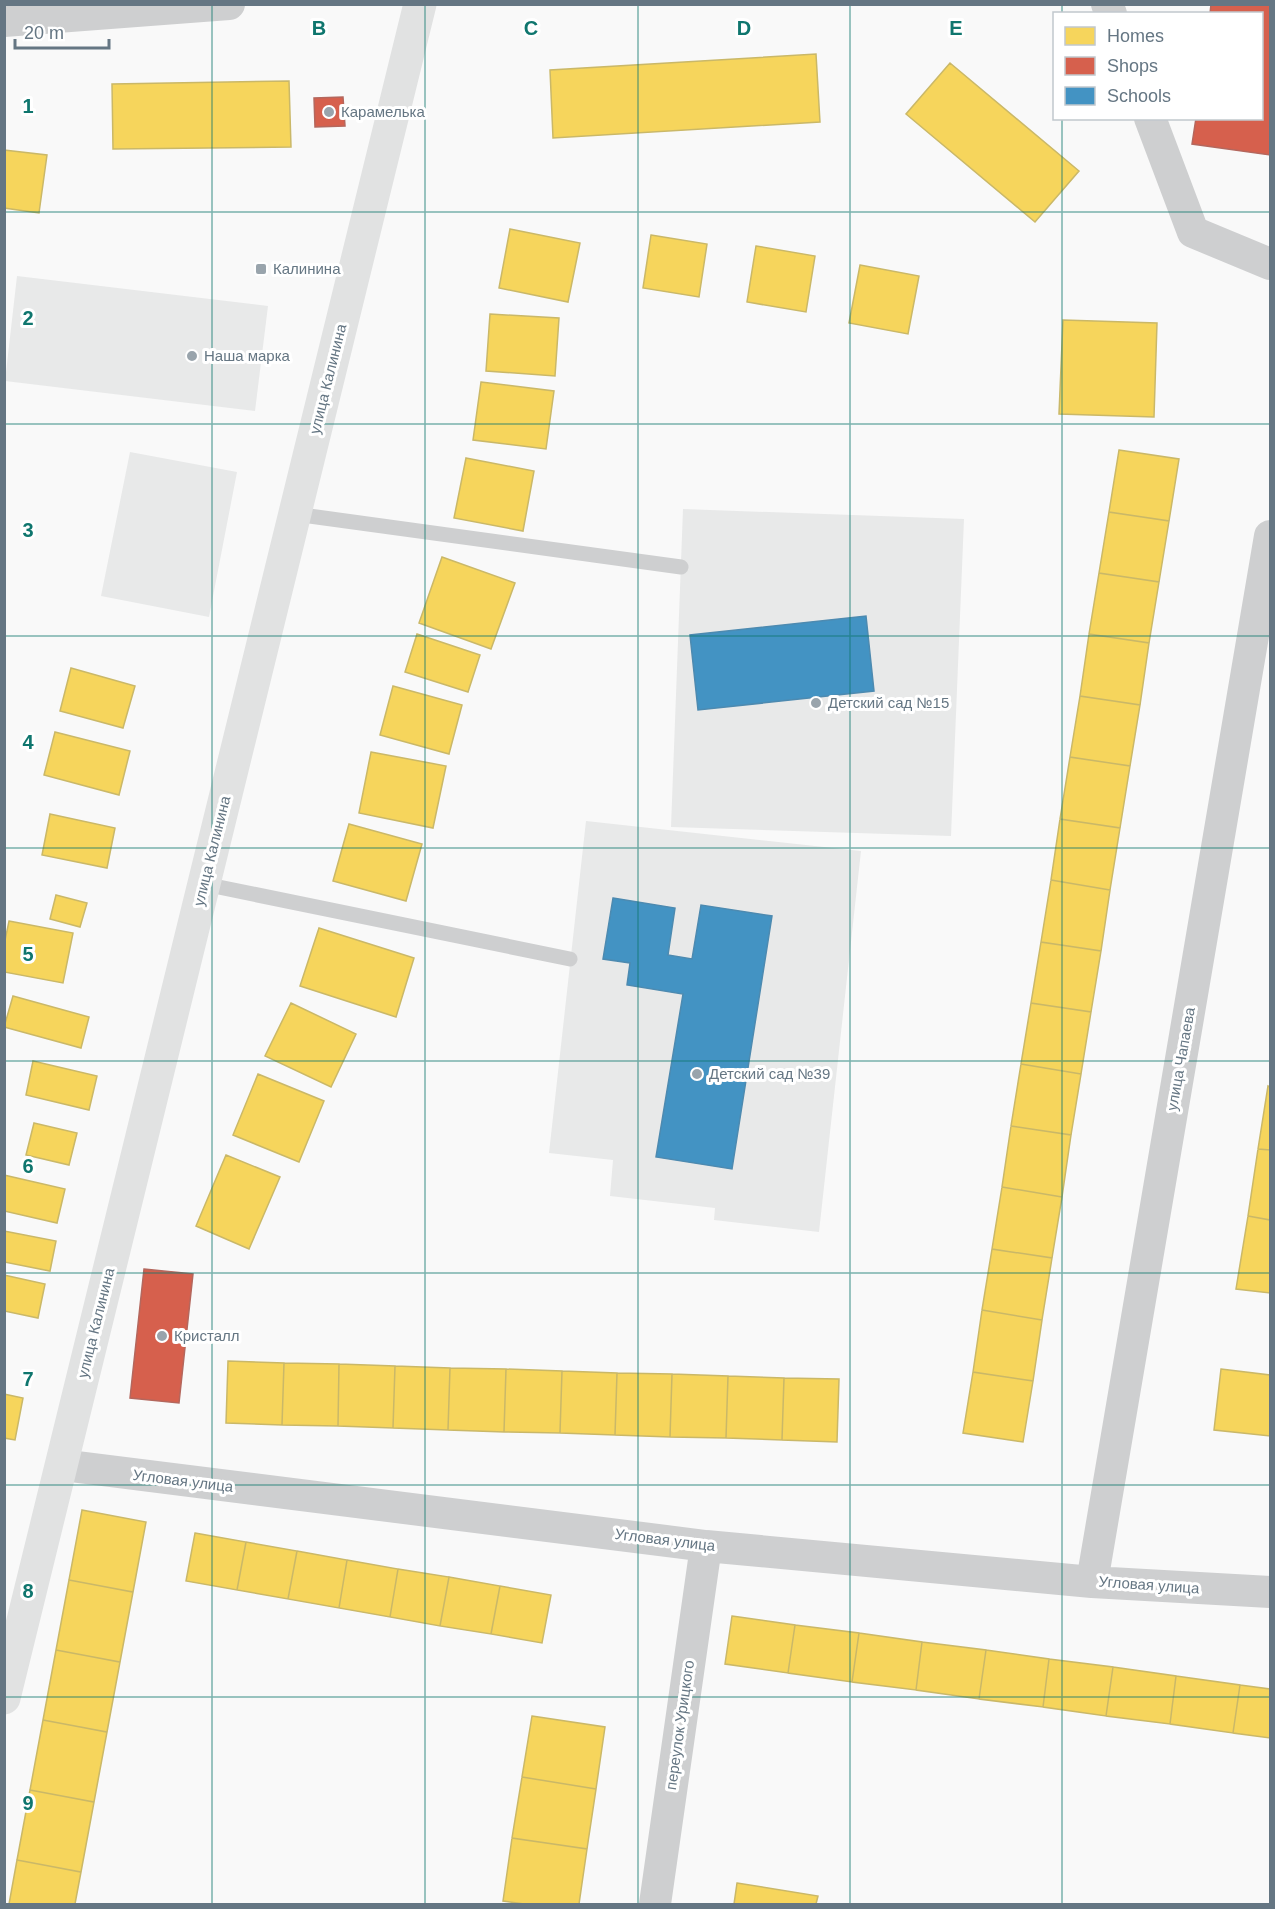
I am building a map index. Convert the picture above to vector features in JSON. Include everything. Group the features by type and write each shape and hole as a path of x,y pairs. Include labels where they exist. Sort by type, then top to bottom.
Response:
{"street":[{"path":"4,21 229,4"},
{"name":"улица Калинина","path":"4,1698 420,4"},
{"path":"1151,120 1192,232 1270,264"},
{"name":"улица Чапаева","path":"1092,1582 1270,536"},
{"name":"Угловая улица","path":"62,1466 706,1546 1092,1582 1270,1592"},
{"name":"переулок Урицкого","path":"655,1905 706,1546"}],"lane":[{"path":"295,514 681,567"},
{"path":"204,884 570,959"}],"shaded area":[{"path":"17,276 268,306 255,411 5,381"},
{"path":"130,452 237,472 209,617 101,596"},
{"name":"Детский сад №15","path":"683,509 964,519 951,836 671,827"},
{"name":"Детский сад №39","path":"586,821 861,851 819,1232 714,1220 715,1208 610,1196 613,1160 549,1153"}],"building: Homes":[{"path":"816,54 820,122 553,138 550,70"},
{"path":"950,63 1079,171 1035,222 906,114"},
{"path":"289,81 291,147 113,149 112,84"},
{"path":"4,150 47,155 39,213 4,208"},
{"path":"510,229 580,243 568,302 499,288"},
{"path":"651,235 707,244 699,297 643,288"},
{"path":"756,246 815,256 806,312 747,302"},
{"path":"860,265 919,276 908,334 849,323"},
{"path":"490,314 559,318 555,376 486,371"},
{"path":"1063,320 1157,323 1154,417 1059,414"},
{"path":"481,382 554,391 546,449 473,440"},
{"path":"1119,450 1179,459 1169,521 1109,512"},
{"path":"466,458 534,471 523,531 454,518"},
{"path":"1109,512 1169,521 1159,582 1099,573"},
{"path":"442,557 515,583 491,649 419,623"},
{"path":"1099,573 1159,582 1149,643 1089,634"},
{"path":"417,634 480,655 468,692 405,672"},
{"path":"1089,634 1149,643 1140,705 1080,696"},
{"path":"71,668 135,686 123,728 60,711"},
{"path":"393,686 462,705 449,754 380,735"},
{"path":"1080,696 1140,705 1130,766 1070,757"},
{"path":"55,732 130,751 119,795 44,775"},
{"path":"371,752 446,766 433,828 359,813"},
{"path":"1070,757 1130,766 1120,828 1060,819"},
{"path":"50,814 115,828 107,868 42,855"},
{"path":"1060,819 1120,828 1110,890 1051,880"},
{"path":"349,824 422,844 406,901 333,881"},
{"path":"1051,880 1110,890 1101,951 1041,942"},
{"path":"56,895 87,903 80,927 50,919"},
{"path":"9,921 73,933 63,983 4,972 4,945"},
{"path":"319,928 414,958 396,1017 300,986"},
{"path":"1041,942 1101,951 1091,1012 1031,1003"},
{"path":"13,996 89,1017 81,1048 4,1027"},
{"path":"291,1003 356,1034 331,1087 265,1056"},
{"path":"1031,1003 1091,1012 1081,1074 1021,1064"},
{"path":"33,1061 97,1076 89,1110 26,1095"},
{"path":"1021,1064 1081,1074 1071,1135 1011,1126"},
{"path":"258,1074 324,1101 299,1162 233,1135"},
{"path":"1268,1086 1270,1087 1270,1150 1258,1149"},
{"path":"34,1123 77,1133 69,1165 26,1155"},
{"path":"1011,1126 1071,1135 1062,1197 1002,1187"},
{"path":"1258,1149 1270,1150 1270,1220 1248,1216"},
{"path":"226,1155 280,1177 249,1249 196,1226"},
{"path":"4,1175 65,1189 57,1223 4,1211"},
{"path":"1002,1187 1062,1197 1052,1258 992,1249"},
{"path":"1248,1216 1270,1220 1270,1293 1236,1289"},
{"path":"4,1231 56,1241 50,1271 4,1262"},
{"path":"992,1249 1052,1258 1042,1320 982,1310"},
{"path":"4,1275 45,1284 38,1318 4,1311"},
{"path":"982,1310 1042,1320 1033,1381 973,1372"},
{"path":"228,1361 284,1363 282,1425 226,1423"},
{"path":"284,1363 339,1364 338,1426 282,1425"},
{"path":"339,1364 395,1366 393,1428 338,1426"},
{"path":"395,1366 450,1368 448,1430 393,1428"},
{"path":"450,1368 506,1369 504,1432 448,1430"},
{"path":"506,1369 562,1371 560,1433 504,1432"},
{"path":"1221,1369 1270,1375 1270,1436 1214,1430"},
{"path":"562,1371 617,1373 615,1435 560,1433"},
{"path":"973,1372 1033,1381 1023,1442 963,1433"},
{"path":"617,1373 672,1374 670,1437 615,1435"},
{"path":"672,1374 728,1376 726,1438 670,1437"},
{"path":"728,1376 784,1378 782,1440 726,1438"},
{"path":"784,1378 839,1379 837,1442 782,1440"},
{"path":"4,1394 23,1398 15,1440 4,1438"},
{"path":"82,1510 146,1522 133,1592 69,1580"},
{"path":"195,1533 246,1542 237,1590 186,1581"},
{"path":"246,1542 297,1551 288,1599 237,1590"},
{"path":"297,1551 347,1560 339,1608 288,1599"},
{"path":"347,1560 398,1569 390,1617 339,1608"},
{"path":"398,1569 449,1577 440,1626 390,1617"},
{"path":"449,1577 500,1586 491,1634 440,1626"},
{"path":"69,1580 133,1592 120,1662 56,1650"},
{"path":"500,1586 551,1595 542,1643 491,1634"},
{"path":"732,1616 795,1625 788,1673 725,1664"},
{"path":"795,1625 859,1633 852,1682 788,1673"},
{"path":"859,1633 922,1642 916,1690 852,1682"},
{"path":"922,1642 986,1650 979,1699 916,1690"},
{"path":"56,1650 120,1662 107,1732 43,1720"},
{"path":"986,1650 1049,1659 1043,1707 979,1699"},
{"path":"1049,1659 1113,1667 1106,1716 1043,1707"},
{"path":"1113,1667 1176,1676 1170,1724 1106,1716"},
{"path":"1176,1676 1240,1685 1233,1733 1170,1724"},
{"path":"1240,1685 1270,1689 1270,1738 1233,1733"},
{"path":"532,1716 605,1727 596,1789 522,1777"},
{"path":"43,1720 107,1732 94,1802 30,1790"},
{"path":"522,1777 596,1789 587,1849 512,1838"},
{"path":"30,1790 94,1802 81,1872 17,1860"},
{"path":"512,1838 587,1849 579,1904 524,1904 503,1901"},
{"path":"17,1860 81,1872 75,1904 9,1904"},
{"path":"737,1883 818,1896 816,1904 734,1904"}],"building: Shops":[{"path":"1211,4 1270,4 1270,155 1192,144 1196,120 1263,120 1263,12 1210,12"},
{"name":"Карамелька","path":"343,97 345,126 315,127 314,98"},
{"name":"Кристалл","path":"144,1269 193,1274 179,1403 130,1398"}],"building: Schools":[{"path":"866,616 874,691 698,710 690,635"},
{"path":"613,898 675,908 668,955 692,959 701,905 772,916 732,1169 656,1157 683,994 627,985 630,963 603,959"}],"place":[{"name":"Карамелька","path":"329,112"},
{"name":"Калинина","path":"261,269"},
{"name":"Наша марка","path":"192,356"},
{"name":"Детский сад №15","path":"816,703"},
{"name":"Детский сад №39","path":"697,1074"},
{"name":"Кристалл","path":"162,1336"}]}
